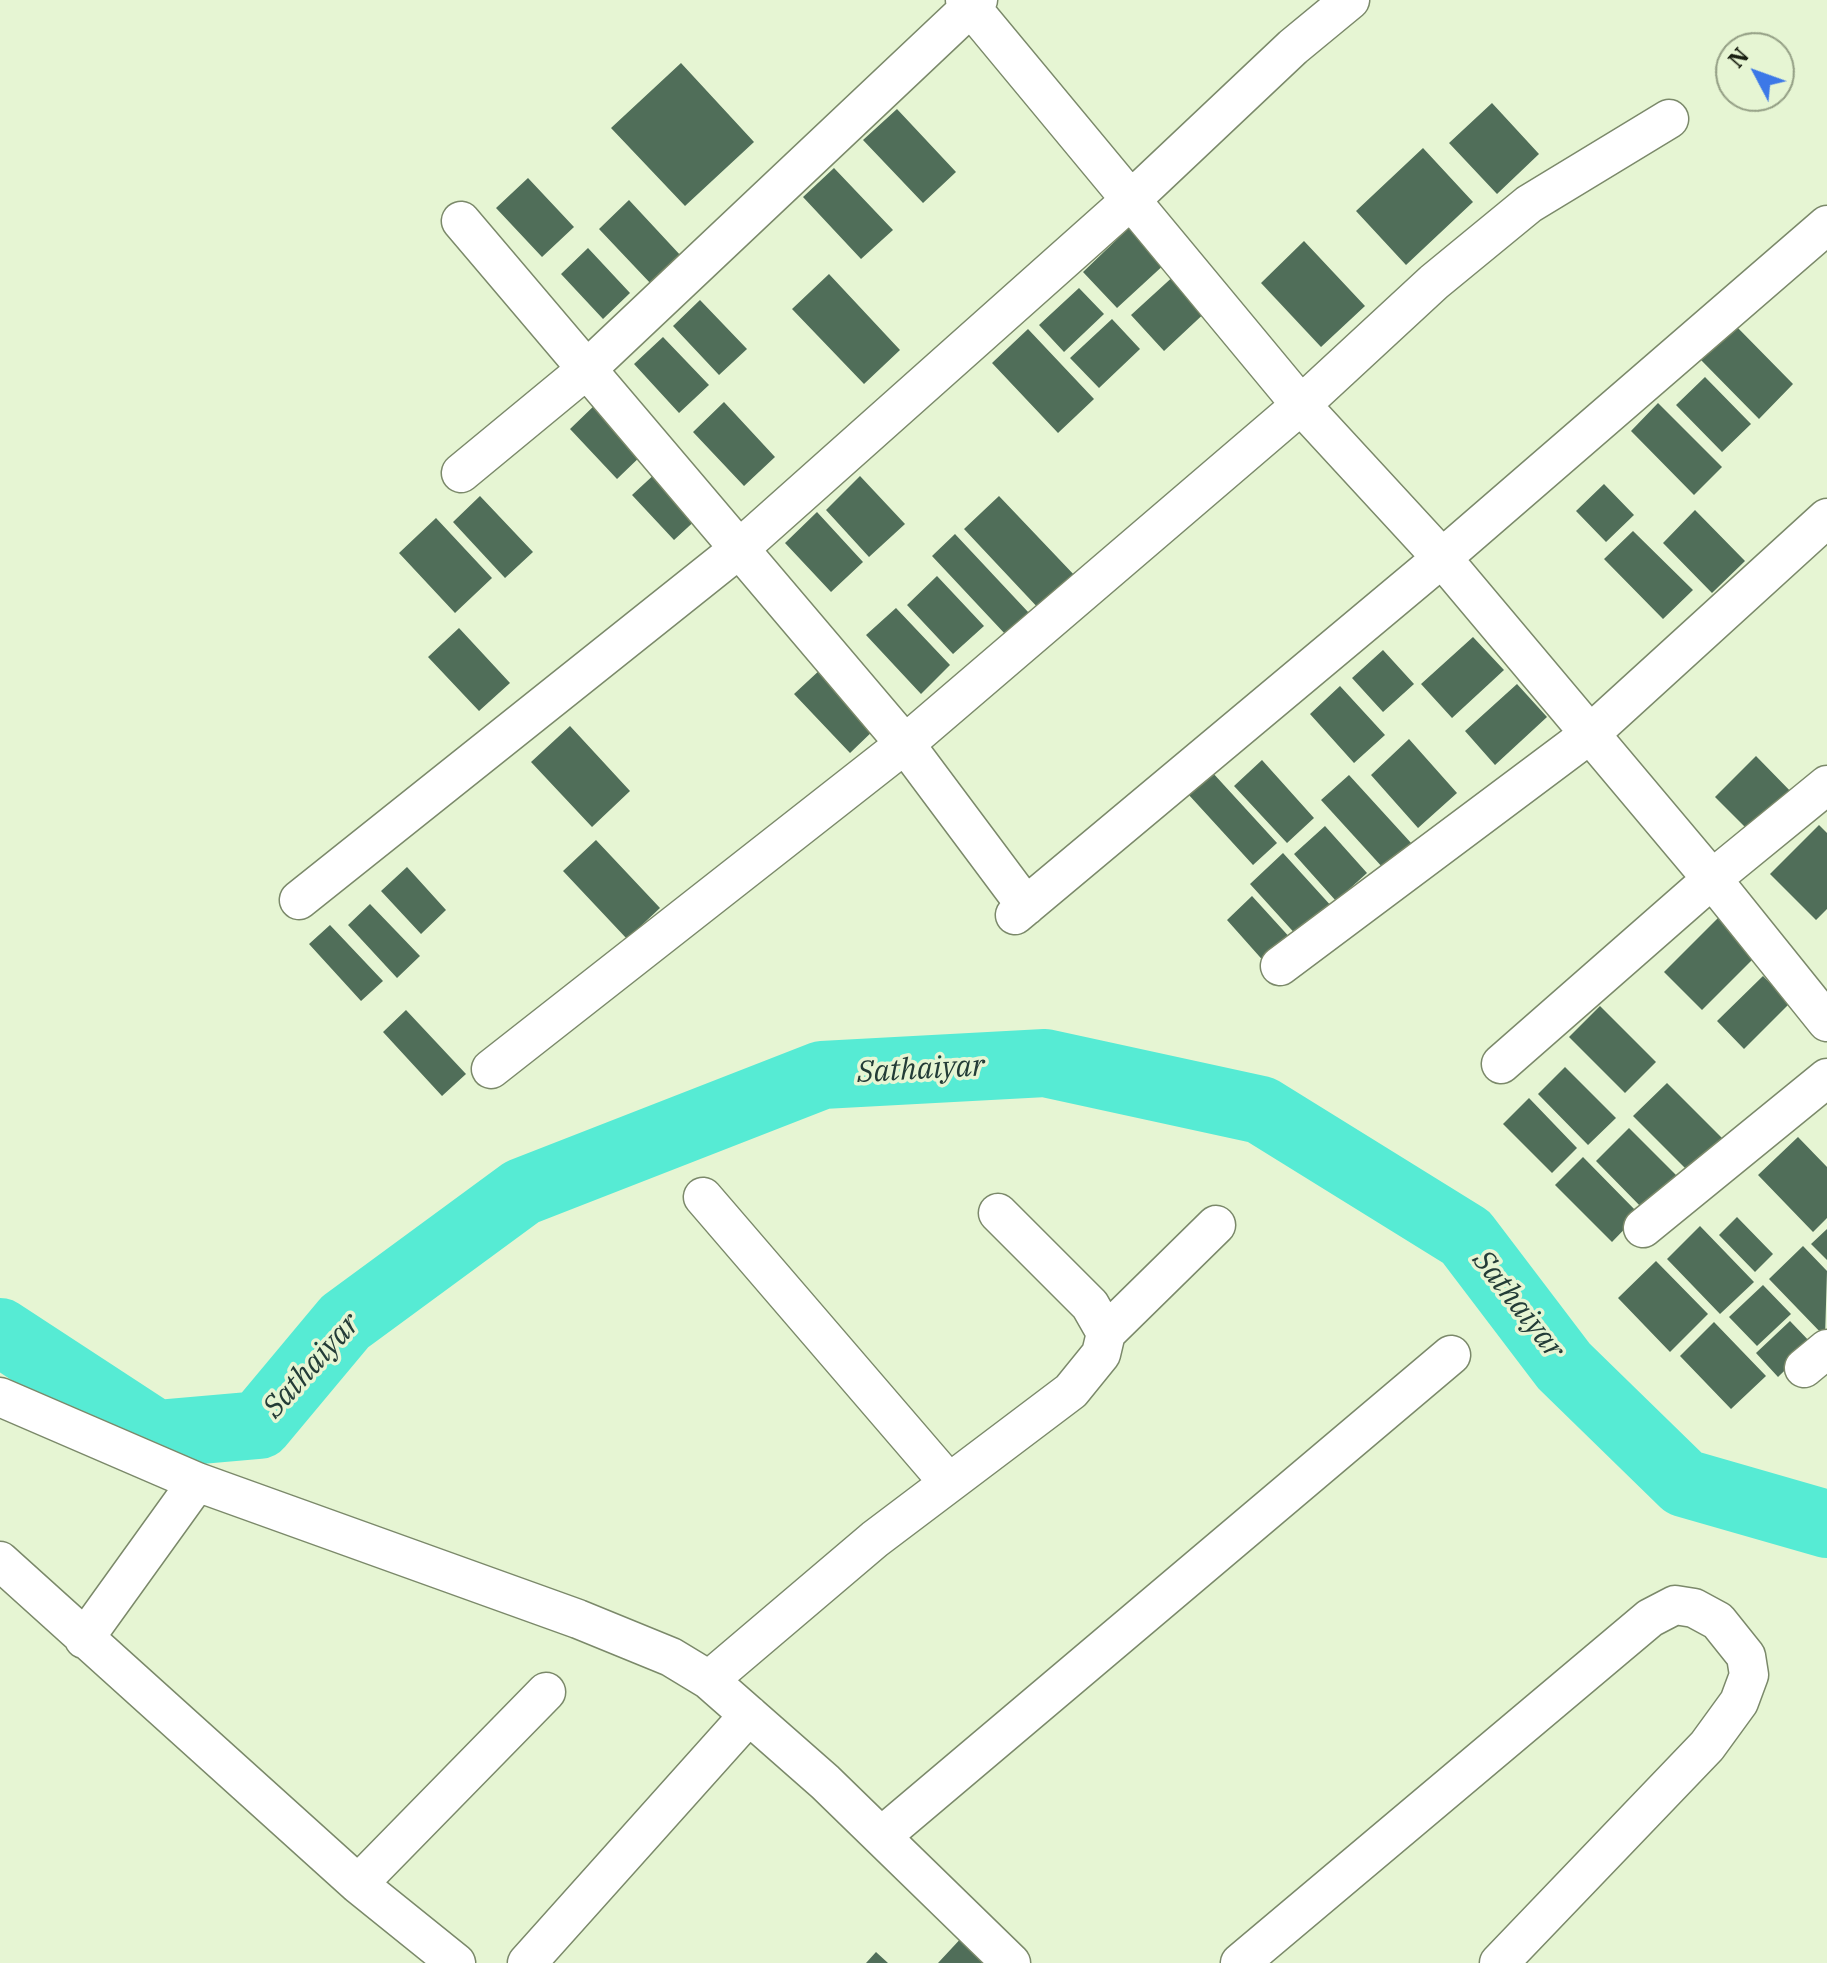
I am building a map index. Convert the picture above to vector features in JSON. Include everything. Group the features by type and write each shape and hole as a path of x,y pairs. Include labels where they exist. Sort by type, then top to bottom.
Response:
{"street":[{"path":"299,900 739,549 1133,198 1293,47 1350,0"},
{"path":"461,473 587,369 971,2 1301,405 1442,558 1712,879 1827,1022"},
{"path":"491,1069 905,744 1301,405 1434,282 1529,204 1669,119"},
{"path":"461,221 905,744 1020,910 1442,558 1827,225"},
{"path":"1280,966 1590,734 1827,518"},
{"path":"1501,1064 1712,879 1827,785"},
{"path":"1643,1228 1827,1078"},
{"path":"703,1197 949,1483"},
{"path":"998,1213 1090,1305 1106,1333"},
{"path":"709,1680 875,1539 1071,1391 1101,1354 1106,1333 1216,1225"},
{"path":"883,1835 1451,1355"},
{"path":"0,1397 197,1482 578,1619 671,1657 709,1680 883,1835 1011,1963"},
{"path":"84,1639 197,1482"},
{"path":"0,1561 358,1884 456,1963"},
{"path":"1244,1962 1650,1618 1675,1605 1694,1608 1718,1621 1746,1656 1749,1675 1739,1702 1707,1746 1499,1963"},
{"path":"358,1884 546,1692"},
{"path":"527,1963 749,1715"}],"building":[{"path":"681,63 754,142 685,206 611,128"},
{"path":"1492,103 1539,154 1497,194 1449,143"},
{"path":"897,109 956,172 923,203 863,140"},
{"path":"1423,148 1473,202 1406,265 1356,211"},
{"path":"834,168 893,230 861,259 803,197"},
{"path":"528,178 574,227 542,257 496,208"},
{"path":"629,200 682,257 652,285 599,229"},
{"path":"1133,224 1167,262 1117,308 1083,272"},
{"path":"1304,241 1365,306 1321,347 1261,283"},
{"path":"588,248 630,293 603,319 561,274"},
{"path":"1177,273 1210,308 1164,351 1131,315"},
{"path":"829,274 900,350 864,384 792,309"},
{"path":"1079,288 1104,314 1064,352 1039,325"},
{"path":"700,300 747,349 719,375 673,326"},
{"path":"1112,319 1140,349 1099,388 1070,358"},
{"path":"1735,325 1793,384 1759,419 1700,359"},
{"path":"1028,329 1094,399 1058,433 992,363"},
{"path":"663,337 709,385 679,413 634,364"},
{"path":"1705,377 1751,424 1722,452 1676,405"},
{"path":"598,402 645,452 617,479 570,429"},
{"path":"724,402 775,457 744,486 693,432"},
{"path":"1658,403 1722,467 1694,495 1631,431"},
{"path":"658,471 700,516 674,540 632,495"},
{"path":"860,476 905,524 869,557 826,510"},
{"path":"1604,484 1634,515 1606,542 1576,511"},
{"path":"480,496 533,552 505,578 453,522"},
{"path":"999,496 1077,578 1041,611 964,529"},
{"path":"1695,510 1745,561 1712,593 1663,543"},
{"path":"817,512 863,562 831,592 785,543"},
{"path":"436,518 492,578 455,613 399,553"},
{"path":"1633,531 1693,590 1663,619 1604,559"},
{"path":"955,534 1029,613 1006,635 932,556"},
{"path":"937,576 984,626 953,654 907,605"},
{"path":"896,608 950,665 921,694 866,635"},
{"path":"459,628 510,683 479,711 428,657"},
{"path":"1473,637 1504,670 1452,718 1421,684"},
{"path":"1383,650 1414,684 1383,712 1352,678"},
{"path":"822,668 877,727 850,753 794,694"},
{"path":"1517,684 1547,717 1495,765 1465,731"},
{"path":"1340,686 1385,735 1354,763 1310,714"},
{"path":"570,726 630,791 592,827 531,762"},
{"path":"1409,739 1457,793 1418,828 1371,775"},
{"path":"1756,756 1798,799 1757,839 1715,797"},
{"path":"1262,760 1314,818 1287,843 1234,786"},
{"path":"1212,772 1277,843 1253,865 1188,794"},
{"path":"1349,775 1412,844 1384,869 1321,800"},
{"path":"1819,825 1827,833 1827,909 1816,920 1770,874"},
{"path":"1325,826 1367,873 1336,901 1294,854"},
{"path":"596,840 660,908 627,939 563,871"},
{"path":"1283,853 1333,908 1299,938 1250,884"},
{"path":"407,867 446,910 421,934 381,891"},
{"path":"1252,896 1293,941 1267,965 1227,920"},
{"path":"370,904 420,956 397,978 348,925"},
{"path":"1721,915 1759,953 1702,1010 1664,972"},
{"path":"330,925 383,981 361,1001 309,944"},
{"path":"1763,976 1790,1003 1744,1049 1717,1021"},
{"path":"1600,1006 1656,1062 1625,1093 1569,1037"},
{"path":"406,1010 466,1074 442,1096 383,1032"},
{"path":"1565,1067 1616,1118 1588,1145 1538,1094"},
{"path":"1667,1083 1723,1139 1689,1172 1633,1116"},
{"path":"1529,1098 1577,1148 1552,1173 1503,1124"},
{"path":"1629,1128 1679,1178 1646,1212 1596,1161"},
{"path":"1798,1137 1827,1167 1827,1218 1813,1232 1758,1175"},
{"path":"1583,1157 1639,1214 1612,1242 1555,1185"},
{"path":"1737,1217 1773,1254 1755,1272 1719,1235"},
{"path":"1700,1226 1754,1282 1720,1314 1667,1259"},
{"path":"1827,1229 1827,1260 1811,1244"},
{"path":"1803,1246 1827,1271 1825,1337 1769,1279"},
{"path":"1656,1261 1708,1314 1670,1352 1618,1298"},
{"path":"1763,1285 1791,1314 1757,1346 1729,1317"},
{"path":"1790,1321 1812,1344 1778,1377 1756,1353"},
{"path":"1714,1322 1766,1376 1731,1409 1680,1356"},
{"path":"965,1934 997,1963 938,1963"},
{"path":"876,1952 888,1963 866,1963"}],"waterway":[{"name":"Sathaiyar","path":"0,1332 156,1434 259,1425 345,1322 522,1192 822,1075 1045,1063 1261,1110 1466,1237 1564,1366 1684,1483 1827,1524"}]}
